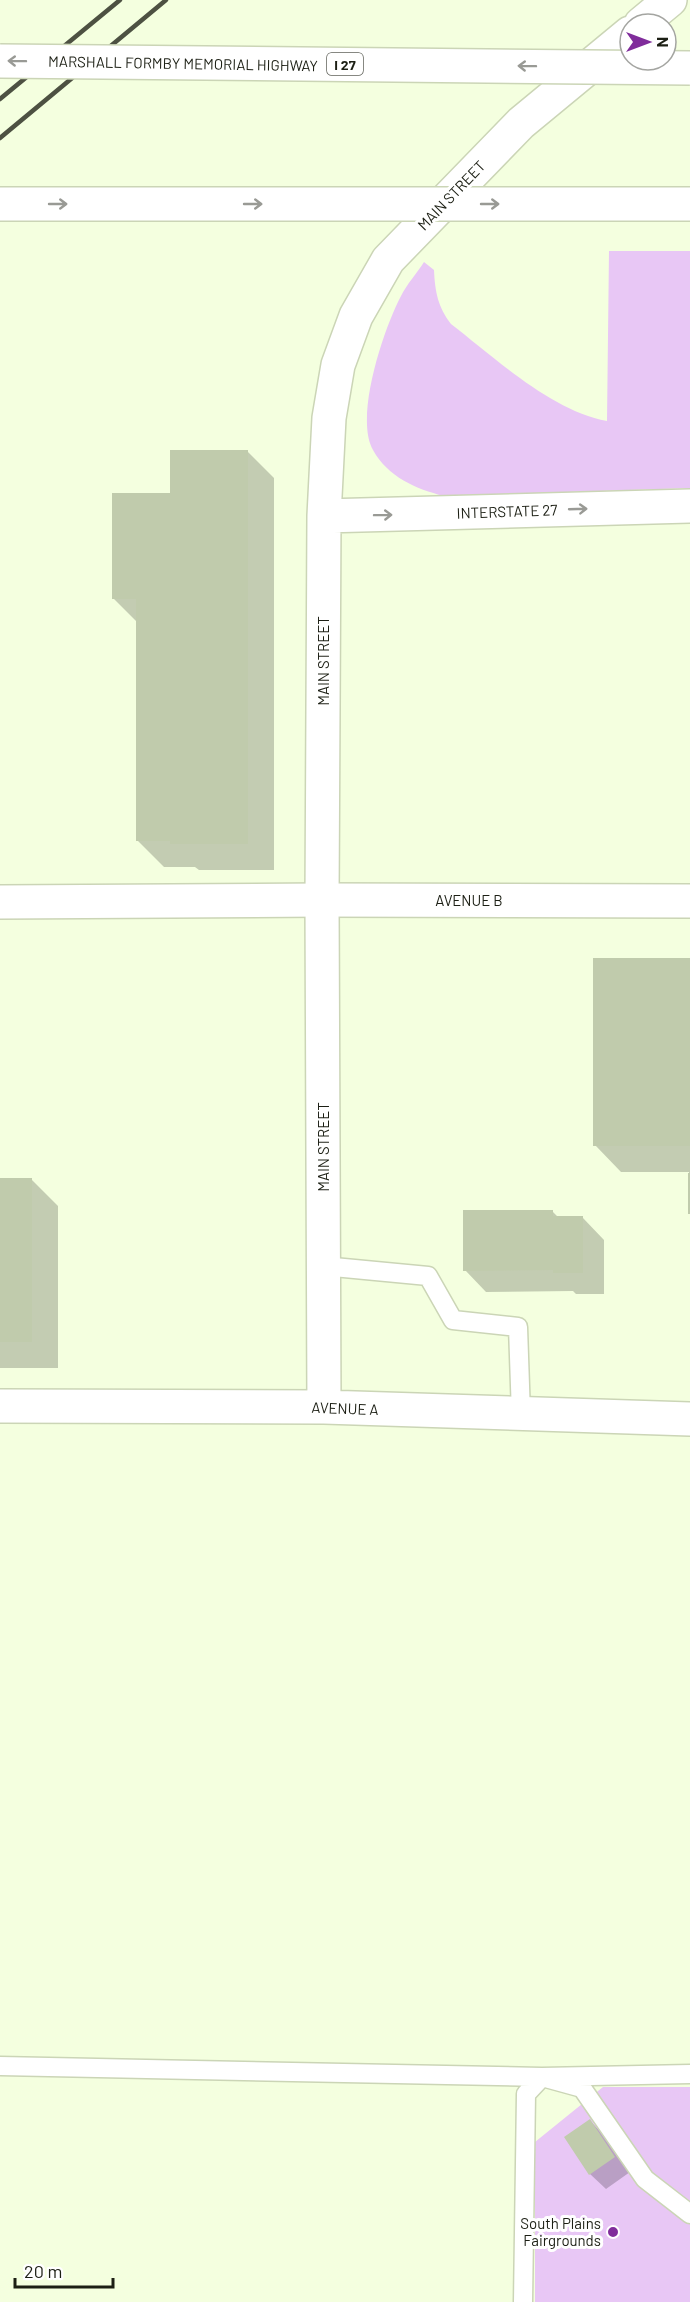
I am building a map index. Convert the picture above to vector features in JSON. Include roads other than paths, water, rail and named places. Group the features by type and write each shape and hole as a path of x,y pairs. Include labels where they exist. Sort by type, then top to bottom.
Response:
{"main road":[{"path":"656,12 670,0"},
{"name":"MAIN STREET","path":"324,1407 322,900 324,516 329,418 338,365 356,316 388,260 521,123 618,43"},
{"name":"MARSHALL FORMBY MEMORIAL HIGHWAY","path":"0,61 690,68"},
{"path":"0,204 690,204"},
{"name":"INTERSTATE 27","path":"324,516 690,506"},
{"name":"AVENUE B","path":"0,902 690,901"},
{"name":"AVENUE A","path":"0,1406 324,1407 690,1419"}],"lane":[{"path":"323,1266 428,1276 453,1320 519,1327 521,1415"},
{"path":"0,2066 542,2077 690,2074"},
{"path":"542,2077 582,2088 645,2179 690,2214"},
{"path":"523,2302 526,2094 542,2077"}],"railway":[{"path":"0,99 120,0"},
{"path":"0,138 166,0"}],"place":[{"name":"South Plains Fairgrounds","path":"613,2232"}]}
